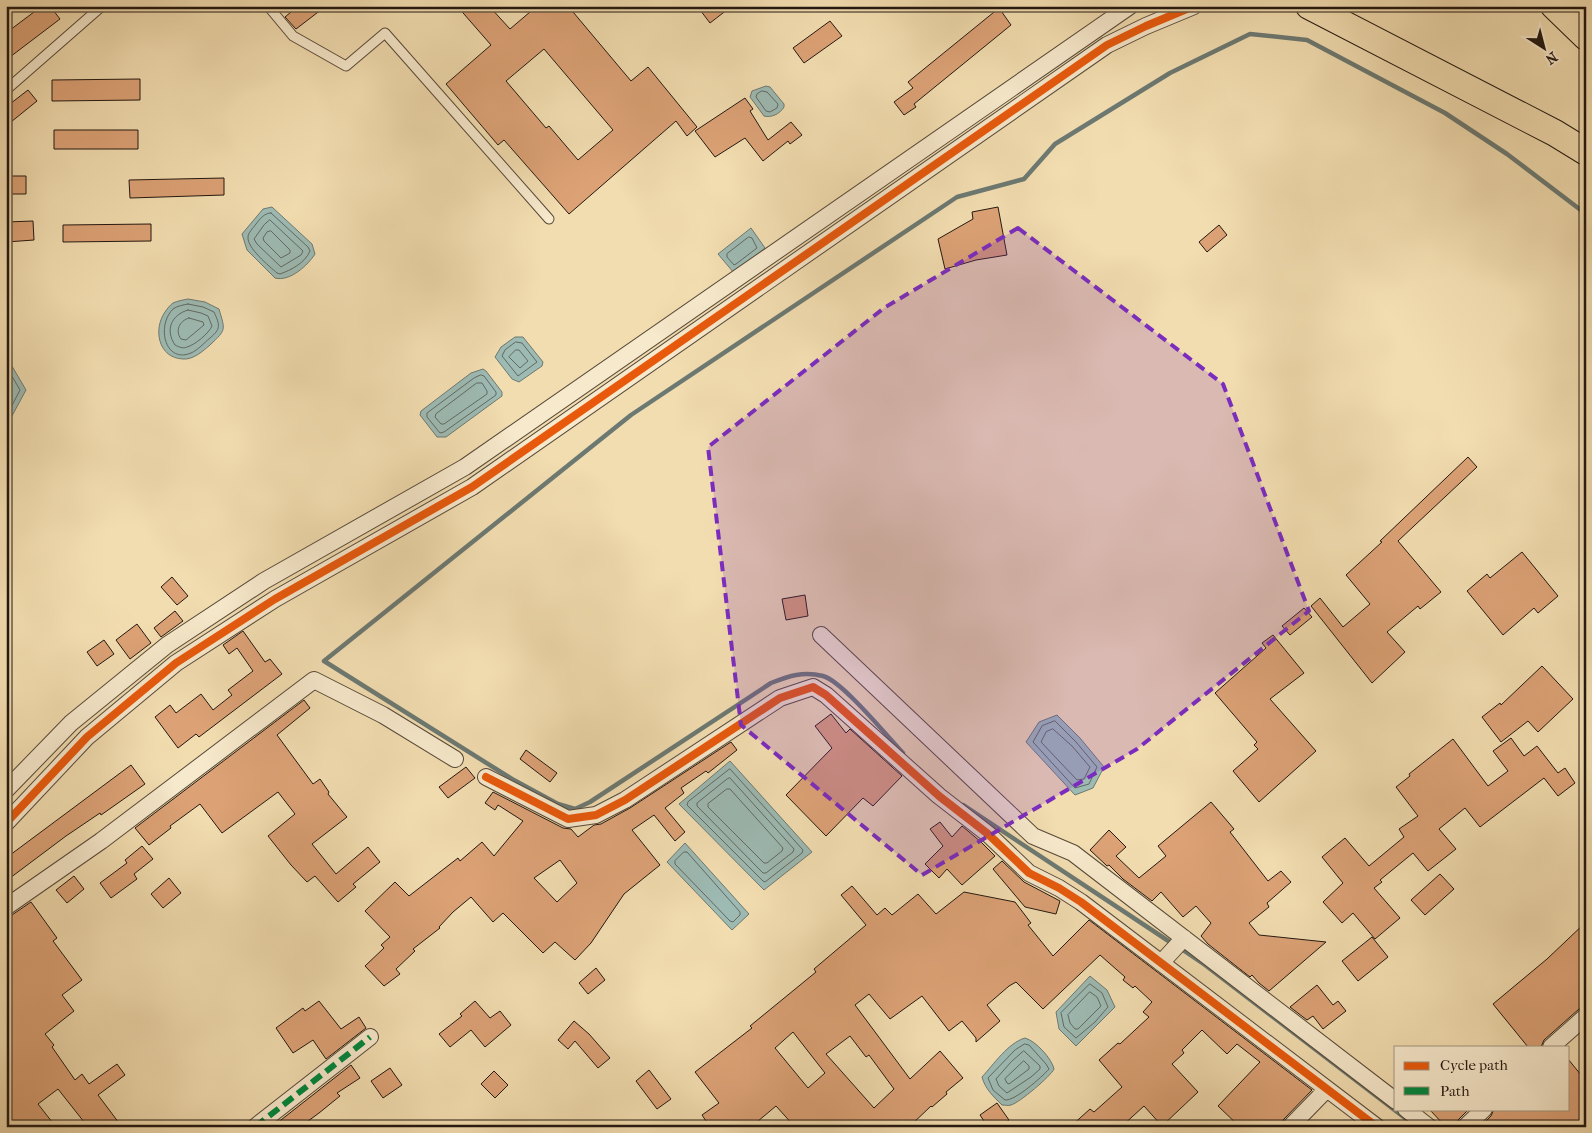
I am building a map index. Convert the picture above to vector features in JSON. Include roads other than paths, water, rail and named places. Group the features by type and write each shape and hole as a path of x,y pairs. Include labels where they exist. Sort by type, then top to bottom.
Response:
{"main road":[{"path":"1309,6 1528,119 1586,152"},
{"path":"1554,6 1586,37"},
{"path":"1580,6 1586,12"}],"street":[{"path":"6,790 72,723 167,645 264,581 465,467 1130,6"},
{"path":"6,823 87,737 176,663 275,599 472,487 1107,45 1194,6"},
{"path":"821,635 1033,836 1073,853 1394,1099"},
{"path":"6,907 101,841 314,680 383,715 455,759"},
{"path":"486,777 568,819 596,815 625,800 780,698 813,687 826,695 939,796 988,834 1028,873 1060,888 1081,902 1377,1127"},
{"path":"1160,963 1184,938"},
{"path":"1552,1046 1586,1016"},
{"path":"255,1127 370,1037"},
{"path":"1290,1127 1327,1089"},
{"path":"1407,1110 1429,1127"},
{"path":"1465,1127 1483,1110"}],"lane":[{"path":"6,90 102,6"},
{"path":"268,6 292,36 346,66 385,33 550,219"}],"water":[{"path":"766,86 770,87 784,104 780,112 775,115 764,116 750,97 752,91"},
{"path":"272,207 312,244 315,254 298,272 281,279 275,278 247,250 242,234 263,209"},
{"path":"751,228 765,248 734,273 718,254"},
{"path":"188,299 205,302 219,309 223,321 223,329 219,336 201,352 194,357 183,359 168,354 163,348 160,342 159,326 165,312 173,303"},
{"path":"515,337 523,337 543,362 542,366 519,382 512,379 495,357 501,347"},
{"path":"6,356 26,390 6,427"},
{"path":"483,369 502,392 502,396 446,437 437,437 420,415 421,411 471,373"},
{"path":"1057,715 1080,738 1104,767 1093,788 1075,795 1026,742 1039,722"},
{"path":"730,761 812,852 764,890 679,804"},
{"path":"685,843 749,914 732,930 667,862"},
{"path":"1090,976 1107,990 1115,1007 1076,1046 1059,1029 1056,1012"},
{"path":"1025,1038 1043,1051 1054,1069 1021,1100 1011,1105 1002,1105 988,1089 982,1077 1007,1049"}],"waterway":[{"path":"903,753 876,722 831,680 823,676 796,675 771,683 590,802 575,809 558,804 512,779 324,661 631,415 957,197 1024,179 1055,144 1170,73 1250,34 1307,40 1445,113 1507,154 1586,214"},
{"path":"963,805 1173,944"},
{"path":"1180,948 1394,1110"},
{"path":"1395,1110 1405,1118"}]}
